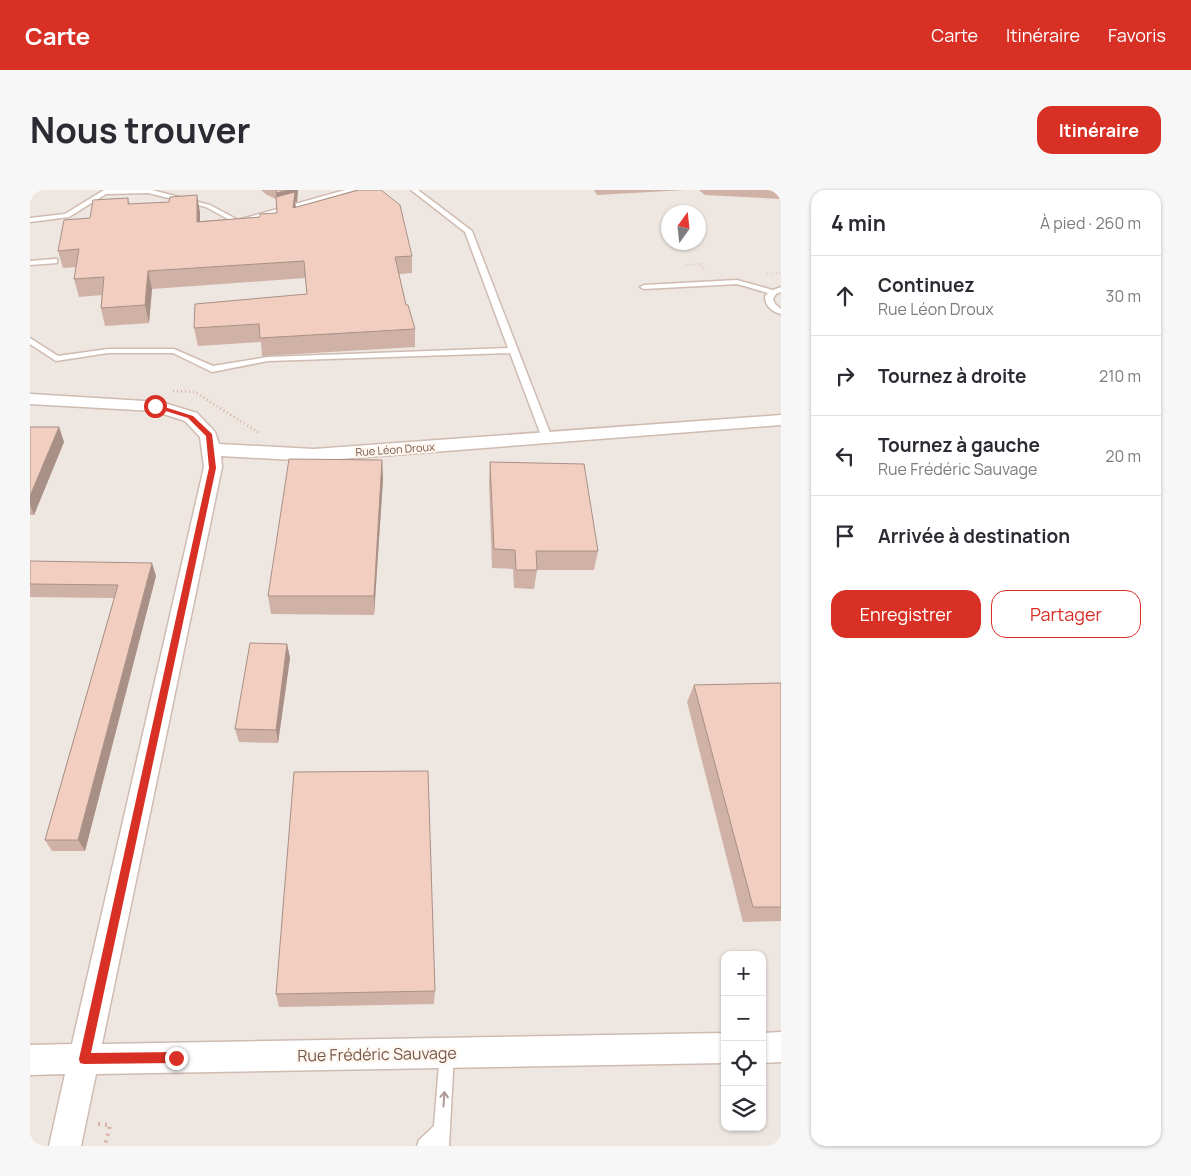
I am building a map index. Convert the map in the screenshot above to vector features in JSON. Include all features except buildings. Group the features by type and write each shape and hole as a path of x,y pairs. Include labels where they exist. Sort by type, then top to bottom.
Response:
{"street":[{"path":"30,399 155,406 191,417 209,436 213,468 65,1146"},
{"name":"Rue Léon Droux","path":"211,449 249,453 314,455 781,420"},
{"name":"Rue Frédéric Sauvage","path":"30,1060 721,1048"},
{"path":"766,1048 781,1048"}],"lane":[{"path":"30,220 67,216 104,192 148,191 208,206 237,222 352,190"},
{"path":"414,190 468,230 547,438"},
{"path":"30,263 54,261"},
{"path":"644,287 737,282 777,290"},
{"path":"777,290 769,296 769,301 772,306 781,312"},
{"path":"30,340 56,359 108,350 174,351 212,369 268,359 513,350"},
{"path":"425,1146 441,1138 447,1053"}],"shaded area":[{"path":"30,190 781,190 781,1146 30,1146"}],"route":[{"path":"155,406 191,417 209,436 213,468 84,1059 176,1058"}]}
